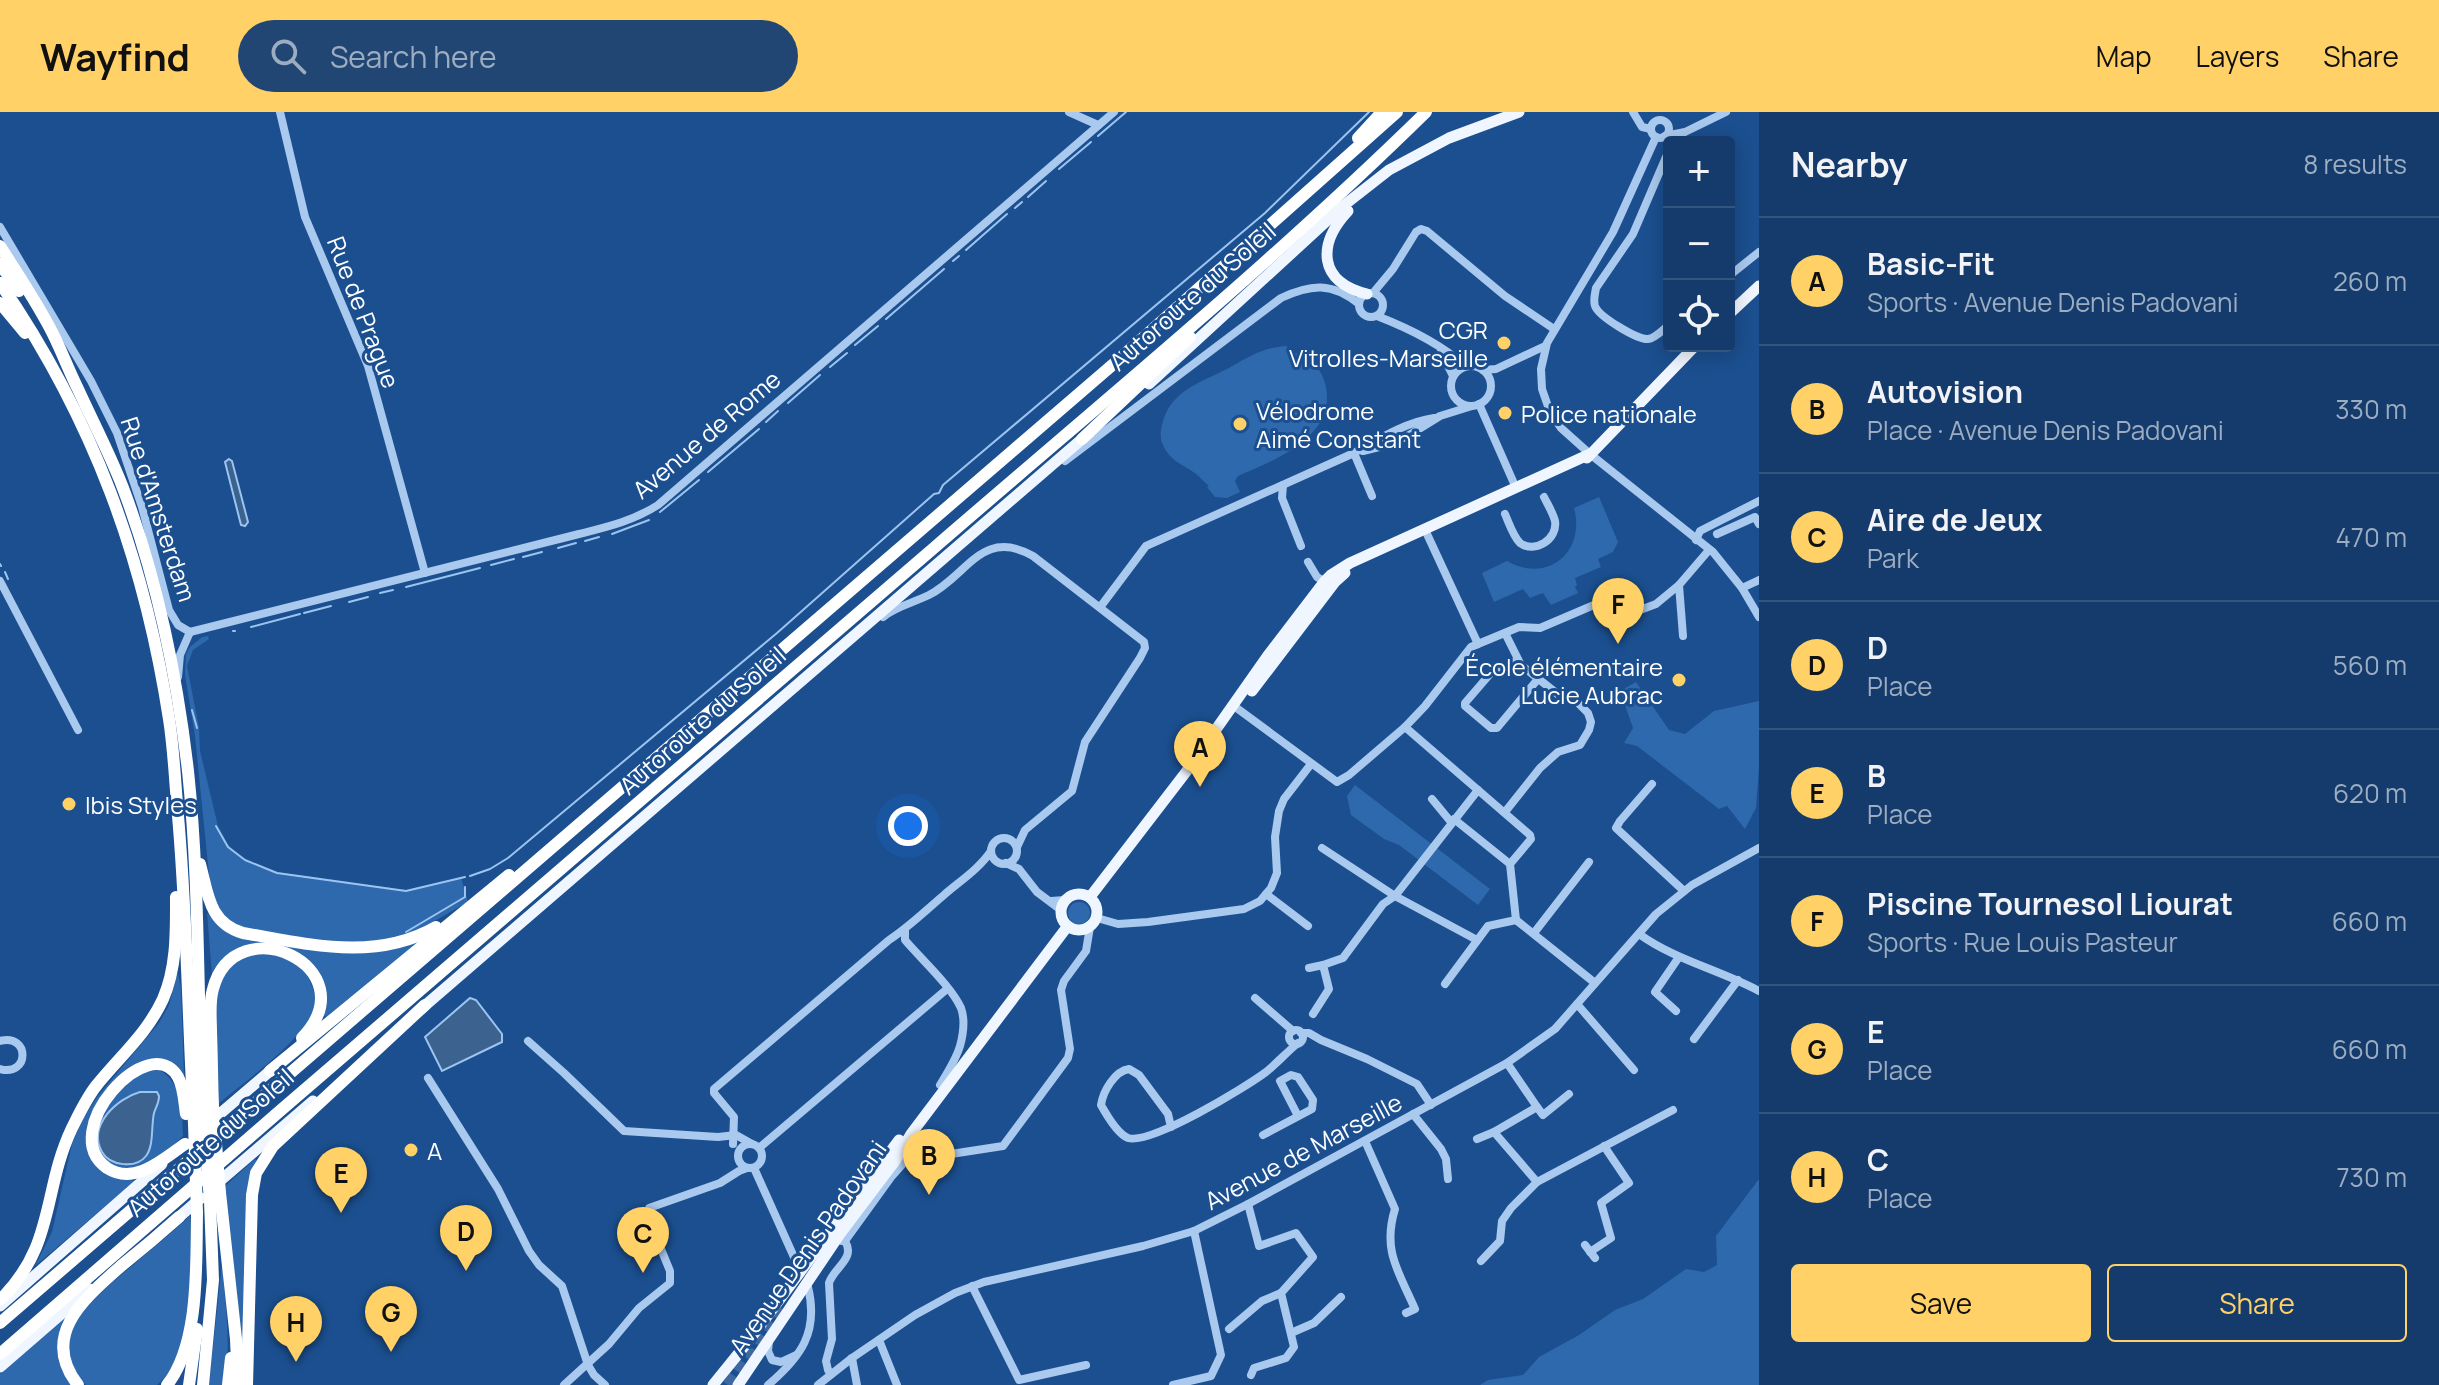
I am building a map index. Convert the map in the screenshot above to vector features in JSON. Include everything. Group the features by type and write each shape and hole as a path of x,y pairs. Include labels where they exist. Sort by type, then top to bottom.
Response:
{"highway":[{"path":"1318,182 1382,112"},
{"name":"Autoroute du Soleil","path":"0,1323 1117,361 1397,112"},
{"name":"Autoroute du Soleil","path":"0,1354 1309,222 1426,112"},
{"path":"1082,439 1309,222"},
{"path":"0,246 53,334 117,475 138,534 166,639 188,773 198,953 200,1119"},
{"path":"0,264 36,317 78,390"},
{"path":"0,283 51,363 114,497 141,584 165,699 174,766 213,1280 203,1385"},
{"path":"0,303 20,326 73,406"},
{"path":"0,1300 22,1276 33,1258 65,1144 85,1103 100,1081 148,1027 169,980 176,936 174,766"},
{"path":"270,1071 474,903 607,800"},
{"path":"192,830 214,914 226,926 243,933 343,948 380,947 414,938 474,903"},
{"path":"238,1385 226,1251 197,1187 196,1165 213,988 222,968 231,960 248,952 269,949 290,953 301,959 314,975 319,995 314,1023 270,1071"},
{"path":"247,1385 252,1205 254,1181 260,1164 285,1134 425,1005"},
{"path":"185,1144 143,1172 124,1174 111,1170 99,1161 93,1149 91,1128 117,1088 132,1072 151,1063 169,1068 179,1079 200,1119"},
{"path":"167,1385 181,1363 189,1329 207,1204"},
{"path":"189,1385 207,1204"},
{"path":"78,1385 66,1365 62,1349 73,1315 103,1283 179,1217"},
{"path":"226,1251 231,1354 228,1385"}],"main road":[{"path":"0,1367 72,1303 179,1217 1163,371 1374,180 1449,138 1519,112"},
{"path":"1376,298 1345,286 1336,277 1327,259 1329,236 1347,212 1412,156"},
{"path":"1735,308 1759,286"},
{"path":"1186,772 1269,654 1330,582 1372,559 1583,464 1689,352"},
{"path":"1090,897 1238,709 1330,582 1331,575 1350,563 1590,454"},
{"path":"1080,894 1090,897 1097,907 1089,929 1067,927 1063,922 1063,905 1080,894"},
{"name":"Avenue Denis Padovani","path":"713,1385 838,1219 894,1156 1067,927"},
{"path":"0,1306 270,1071"},
{"name":"Avenue Denis Padovani","path":"738,1385 840,1240 940,1085"},
{"path":"840,1240 781,1308 852,1205"}],"street":[{"name":"Rue de Prague","path":"280,112 305,217 368,366 425,573"},
{"path":"1069,112 1098,125"},
{"name":"Avenue de Rome","path":"190,632 623,523 651,509 1114,112"},
{"path":"1633,112 1642,127 1663,137"},
{"path":"1684,136 1726,112"},
{"path":"1659,135 1655,122 1665,118"},
{"path":"1665,118 1668,131 1659,135 1613,232 1544,350 1542,389 1550,412 1561,428 1709,550 1742,588 1759,617"},
{"path":"1665,118 1674,127 1673,136"},
{"path":"1663,164 1633,234 1596,288 1594,297 1598,311 1645,340 1663,330"},
{"name":"Rue d'Amsterdam","path":"0,227 91,381 112,424 142,507 169,610 178,625 190,632"},
{"path":"1377,316 1376,298 1416,232 1421,229 1505,296 1554,329"},
{"path":"1735,271 1759,252"},
{"path":"1009,502 1281,298 1298,290 1329,288 1359,304"},
{"path":"1399,324 1376,298 1361,298 1360,312 1366,317 1377,316 1399,324 1465,366 1483,370 1491,381"},
{"path":"1436,345 1446,357 1453,376"},
{"path":"1437,417 1475,405 1489,395 1491,381 1497,375 1544,350"},
{"path":"1483,370 1496,369 1544,350"},
{"path":"1527,361 1534,362 1541,369"},
{"path":"1101,606 1146,546 1354,453 1406,437 1437,417 1449,408 1453,376 1465,366"},
{"path":"1453,395 1461,403 1475,405"},
{"path":"1475,405 1516,488"},
{"path":"1354,453 1372,496"},
{"path":"1283,485 1282,498 1301,546"},
{"path":"1505,514 1519,542 1528,547 1541,545 1550,539 1555,527 1544,497"},
{"path":"1696,540 1700,531 1731,516 1758,510"},
{"path":"1713,525 1719,539 1758,510"},
{"path":"1731,516 1736,526"},
{"path":"1427,534 1478,644"},
{"path":"806,677 891,611 930,595 983,551 1007,546 1033,556 1140,637 1145,648 1082,749 1075,785 1069,796 1025,830 996,839"},
{"path":"1238,709 1337,782 1405,727 1471,647 1525,626 1540,628 1608,599 1640,610 1656,604 1679,585 1709,550"},
{"path":"1309,564 1317,577 1330,582"},
{"path":"1742,588 1759,580"},
{"path":"0,581 78,730"},
{"path":"1679,585 1683,636"},
{"path":"176,694 180,655 190,632"},
{"path":"1505,633 1517,660 1560,696 1576,701 1588,713 1591,722 1580,745 1558,752 1540,768 1505,812"},
{"path":"1517,660 1490,674 1465,706 1491,728 1497,728 1538,679"},
{"path":"1405,727 1530,835 1531,839 1510,864 1516,920"},
{"path":"894,1156 920,1150 940,1156 1000,1148 1006,1143 1068,1058 1070,1049 1061,990 1086,951 1089,929 1251,906 1271,888 1277,873 1275,837 1279,811 1284,799 1311,764"},
{"path":"1652,784 1616,828 1684,891"},
{"path":"1309,968 1343,958 1383,904 1395,896 1478,790"},
{"path":"1432,799 1453,821 1510,864"},
{"path":"984,862 1014,858 1025,830"},
{"path":"996,839 1006,839 1016,850 1019,869 1037,892 1063,905"},
{"path":"798,1266 751,1168 741,1165 733,1139 734,1117 714,1089 984,862 996,839"},
{"name":"Avenue de Marseille","path":"1749,852 1759,840"},
{"path":"1322,848 1395,896 1477,940"},
{"name":"Avenue de Marseille","path":"818,1385 928,1307 972,1286 1194,1231 1507,1063 1555,1029 1656,914 1684,891 1759,848"},
{"path":"991,851 1001,862 1019,869"},
{"path":"1534,933 1589,862"},
{"path":"1266,894 1308,926"},
{"path":"1445,984 1488,926 1516,920 1595,983"},
{"path":"906,930 905,940 960,1007 963,1031 959,1048 940,1085"},
{"path":"1639,934 1679,957 1759,991"},
{"path":"1676,1011 1655,992 1679,957"},
{"path":"1313,1014 1329,989 1323,965"},
{"path":"1694,1039 1738,980"},
{"path":"731,1175 742,1146 756,1146 947,989"},
{"path":"1255,998 1297,1037"},
{"path":"932,1002 942,999 960,1007"},
{"path":"1577,1004 1634,1070"},
{"path":"1171,1127 1168,1114 1139,1075 1129,1069 1119,1072 1104,1094 1101,1105 1124,1136 1137,1138 1171,1127 1239,1091 1270,1069 1297,1037 1309,1033 1417,1084 1431,1105"},
{"path":"0,1041 15,1041 23,1054 14,1069 0,1069"},
{"path":"528,1041 624,1131 733,1139 756,1146 762,1158 759,1164 720,1183 649,1208 647,1215 671,1280 639,1308 588,1365 564,1385"},
{"path":"1507,1063 1543,1115 1569,1094"},
{"path":"1270,1069 1280,1081 1298,1116"},
{"path":"1263,1135 1312,1109 1313,1100 1295,1075 1280,1081"},
{"path":"428,1078 498,1189 529,1251 562,1286 588,1365 605,1385"},
{"path":"1477,1139 1537,1107"},
{"path":"1481,1261 1500,1241 1502,1221 1511,1208 1537,1182 1673,1110"},
{"path":"1413,1114 1441,1149 1446,1159 1448,1179"},
{"path":"1494,1132 1537,1182"},
{"path":"911,1134 920,1150"},
{"path":"1365,1141 1395,1209 1389,1226 1390,1249 1415,1309 1406,1313"},
{"path":"1604,1146 1629,1183"},
{"path":"831,1374 826,1361 832,1339 829,1283 850,1250 840,1240 892,1176 920,1150"},
{"path":"1590,1252 1611,1238 1601,1203 1641,1177"},
{"path":"1229,1329 1262,1301 1281,1293 1313,1257 1296,1233 1259,1246 1248,1204"},
{"path":"1173,1385 1211,1376 1221,1355 1194,1231"},
{"path":"972,1286 1019,1380 1086,1365"},
{"path":"768,1385 789,1367 809,1332 812,1305 808,1287"},
{"path":"1251,1375 1254,1368 1286,1358 1294,1347 1281,1293"},
{"path":"1291,1333 1314,1323 1341,1297"},
{"path":"772,1334 768,1351 772,1360 781,1362 797,1354"},
{"path":"879,1340 897,1385"},
{"path":"852,1358 857,1385"}],"shaded area":[{"name":"Vélodrome Aimé Constant","path":"1287,346 1287,351 1310,360 1318,368 1324,380 1327,399 1324,416 1315,430 1287,453 1238,476 1235,481 1240,492 1227,498 1215,497 1209,486 1173,459 1166,450 1161,433 1168,409 1183,393 1202,381 1259,352"},
{"path":"229,459 248,522 245,526 241,525 225,462"},
{"path":"1599,497 1618,542 1613,552 1598,559 1601,567 1575,578 1578,593 1551,605 1543,593 1530,598 1523,589 1494,602 1482,573 1507,561 1536,569 1560,560 1574,538 1574,508"},
{"path":"208,636 209,639 193,650 187,666 199,728 200,751 218,826 228,845 246,861 277,872 406,890 461,877 468,902 417,931 395,939 351,945 255,931 234,926 220,916 210,884 195,736 185,675 186,654 190,647"},
{"path":"1636,682 1669,730 1685,734 1714,711 1759,701 1756,808 1745,829 1727,806 1719,809 1637,746 1624,743 1633,728 1620,691"},
{"path":"1355,785 1490,889 1478,905 1399,845 1384,839 1351,815 1347,796"},
{"path":"1075,902 1083,902 1090,913 1083,924 1075,924 1068,917 1068,909"},
{"path":"207,913 218,925 341,950 423,938 326,1017 307,960 283,946 258,945 212,975"},
{"path":"254,954 280,956 294,961 310,981 315,1004 302,1030 289,1044 218,1104 215,1019 218,987 229,969"},
{"path":"178,972 184,1075 164,1062 141,1064 87,1130 91,1157 99,1168 113,1176 135,1181 35,1266 52,1232 72,1144 83,1119 97,1097 159,1023 169,1005"},
{"path":"470,998 476,1000 502,1034 502,1042 442,1071 425,1037"},
{"path":"160,1070 168,1076 177,1091 183,1136 144,1167 129,1169 114,1165 102,1156 96,1144 101,1116 130,1080 144,1072"},
{"path":"140,1092 157,1092 159,1096 150,1147 146,1156 136,1163 117,1163 102,1152 98,1142 99,1132 107,1114 114,1107"},
{"path":"255,1159 258,1161 244,1383 224,1187"},
{"path":"1759,1179 1759,1385 1480,1385 1488,1380 1523,1375 1539,1357 1615,1310 1643,1299 1686,1269 1704,1272 1717,1265 1716,1236"},
{"path":"190,1216 191,1282 186,1330 170,1370 157,1385 86,1385 72,1368 68,1351 70,1335 78,1319 105,1289"},
{"path":"222,1263 227,1324 226,1370 224,1385 209,1385"},
{"path":"69,1311 58,1349 62,1366 72,1385 0,1385 0,1374"}],"waterway":[{"path":"1098,136 1126,112"},
{"path":"470,876 508,858 777,633 934,494 939,493 943,485 1265,213 1369,112"},
{"path":"1059,169 1091,142"},
{"path":"1028,197 1046,181"},
{"path":"1015,208 1022,202"},
{"path":"966,250 1007,214"},
{"path":"953,261 959,256"},
{"path":"886,319 944,269"},
{"path":"855,345 878,326"},
{"path":"830,367 847,353"},
{"path":"788,403 820,375"},
{"path":"766,422 778,411"},
{"path":"708,472 759,429"},
{"path":"660,512 699,480"},
{"path":"612,534 649,520"},
{"path":"585,541 599,537"},
{"path":"558,548 576,543"},
{"path":"523,557 542,552"},
{"path":"491,565 514,559"},
{"path":"406,587 480,568"},
{"path":"5,572 8,579"},
{"path":"380,593 393,590"},
{"path":"349,602 368,597"},
{"path":"304,613 331,606"},
{"path":"251,627 300,614"},
{"path":"192,710 197,728"},
{"path":"216,826 228,847 245,860 277,873 406,891 465,877"},
{"path":"406,932 465,897 465,887"}],"tunnel":[{"path":"728,1385 781,1308"}],"place":[{"name":"CGR Vitrolles-Marseille","path":"1504,343"},
{"name":"Police nationale","path":"1505,413"},
{"name":"Vélodrome Aimé Constant","path":"1240,424"},
{"name":"Piscine Tournesol Liourat","path":"1618,644"},
{"name":"École élémentaire Lucie Aubrac","path":"1679,680"},
{"name":"Basic-Fit","path":"1200,787"},
{"name":"Ibis Styles","path":"69,804"},
{"name":"A","path":"411,1150"},
{"name":"Autovision","path":"929,1195"},
{"name":"B","path":"341,1213"},
{"name":"D","path":"466,1271"},
{"name":"Aire de Jeux","path":"643,1273"},
{"name":"E","path":"391,1352"},
{"name":"C","path":"296,1362"}]}
